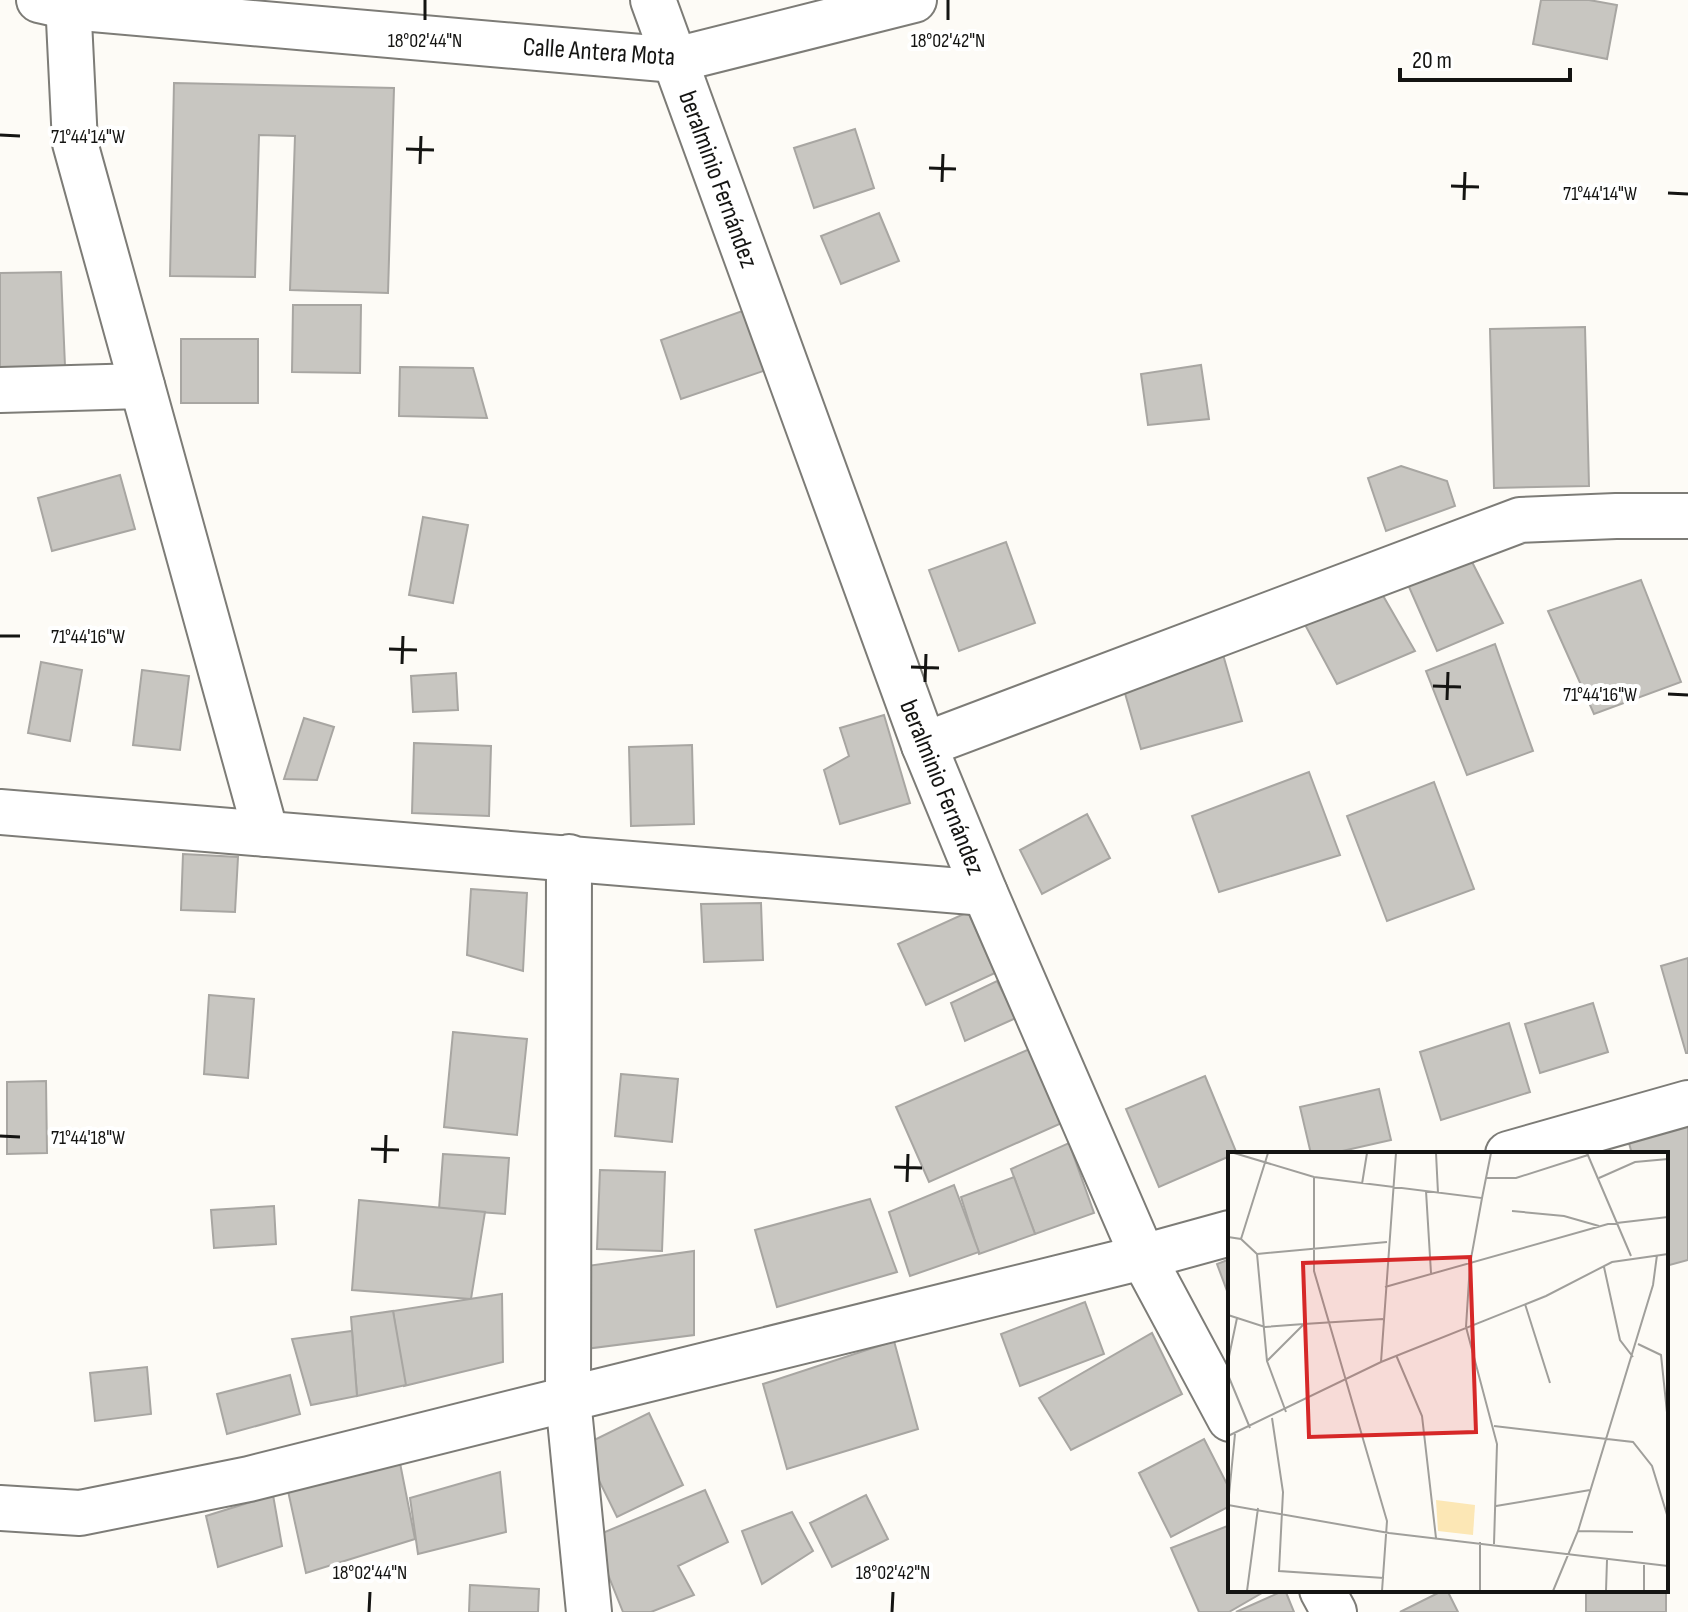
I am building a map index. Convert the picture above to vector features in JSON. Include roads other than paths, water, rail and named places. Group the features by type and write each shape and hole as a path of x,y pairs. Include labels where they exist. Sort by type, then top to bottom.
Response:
{"street":[{"name":"beralminio Fernández","path":"653,0 924,745 1143,1257 1228,1415"},
{"name":"Calle Antera Mota","path":"59,2 675,60 914,0"},
{"path":"59,2 75,143 266,834"},
{"path":"0,390 142,386"},
{"path":"924,745 1520,520 1688,516"},
{"path":"0,812 985,893"},
{"path":"569,857 568,1399 589,1612"},
{"path":"1515,1152 1688,1103"},
{"path":"0,1508 80,1513 249,1479 1228,1234"},
{"path":"1323,1592 1334,1612"}]}
